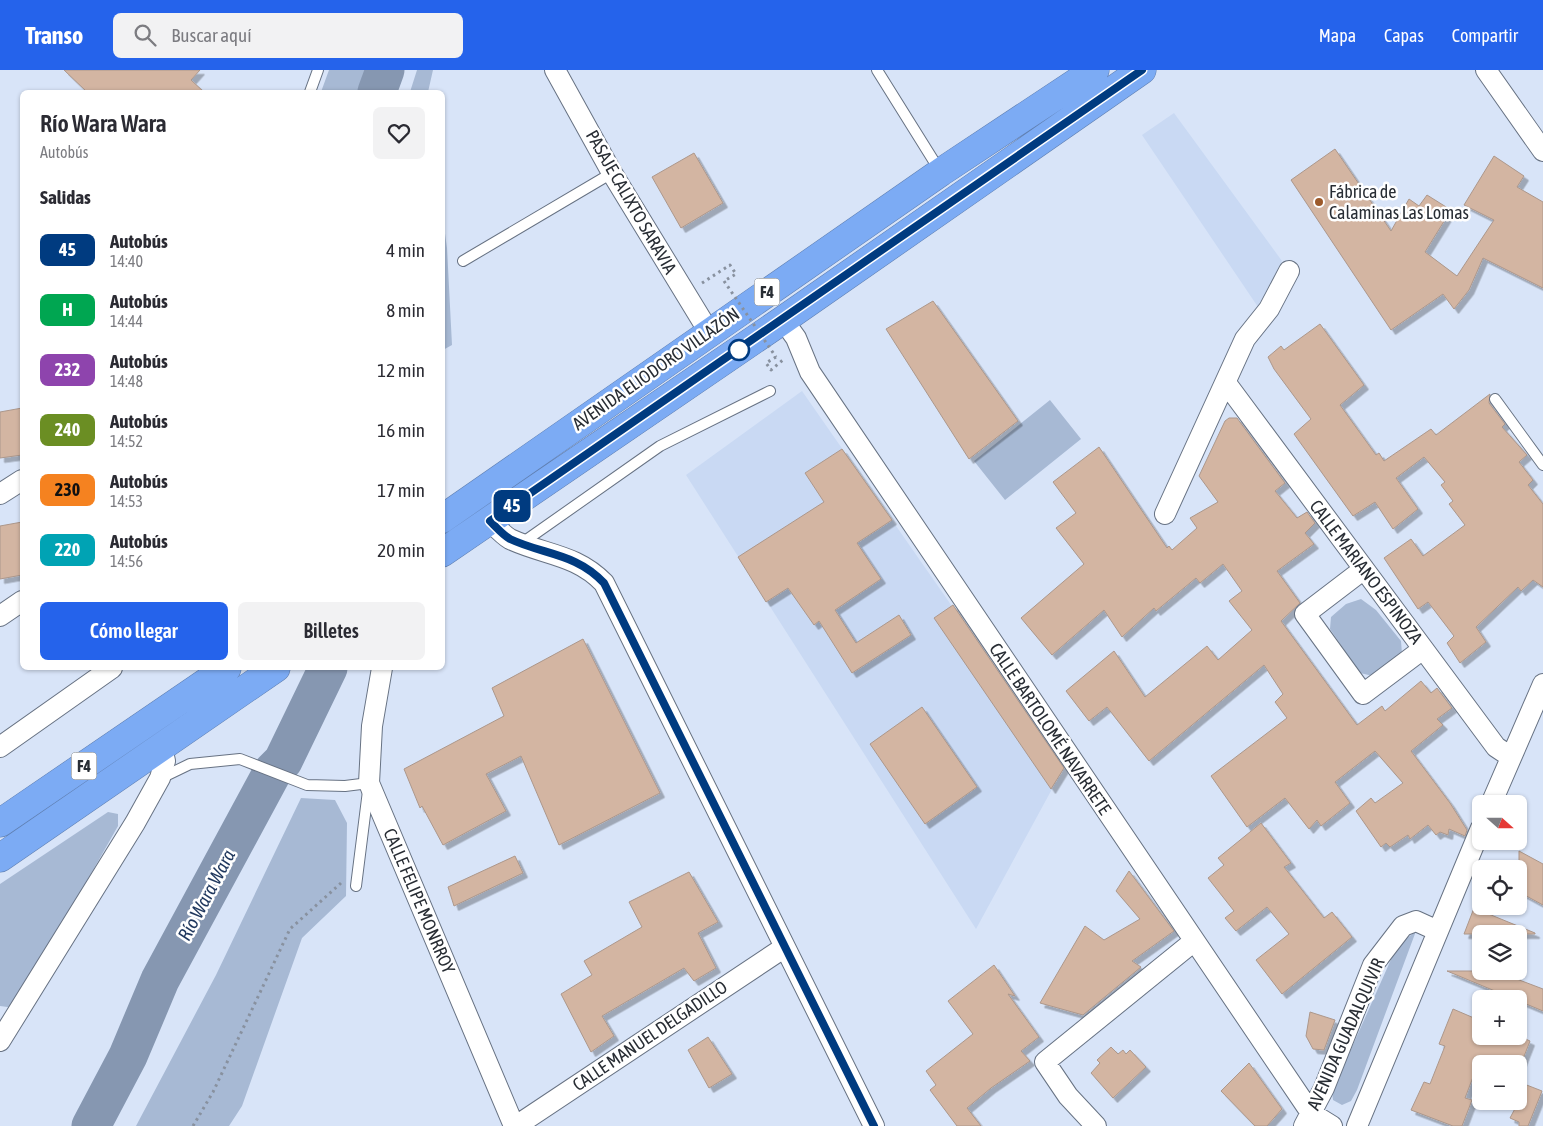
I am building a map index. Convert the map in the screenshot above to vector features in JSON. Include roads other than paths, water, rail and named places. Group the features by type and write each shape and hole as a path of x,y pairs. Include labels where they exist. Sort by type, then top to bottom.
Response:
{"highway":[{"name":"AVENIDA ELIODORO VILLAZÓN","path":"445,517 941,172 1095,70"},
{"name":"AVENIDA ELIODORO VILLAZÓN","path":"445,551 783,320 1142,70"},
{"name":"F4","path":"0,824 224,670"},
{"name":"F4","path":"0,858 273,670"}],"street":[{"name":"PASAJE CALIXTO SARAVIA","path":"556,70 612,173 709,332"},
{"path":"1486,70 1543,150"},
{"path":"1165,514 1245,339 1268,309 1289,271"},
{"name":"CALLE BARTOLOMÉ NAVARRETE","path":"783,320 796,338 810,372 1193,942 1307,1120 1332,1126"},
{"name":"CALLE MARIANO ESPINOZA","path":"1226,383 1496,747 1511,757"},
{"path":"0,494 20,481"},
{"path":"490,521 509,538 574,560 591,570 604,583 874,1126"},
{"path":"1364,569 1305,614 1363,694 1423,649"},
{"path":"0,616 20,602"},
{"path":"0,747 109,670"},
{"name":"CALLE FELIPE MONRROY","path":"382,670 372,726 369,783 515,1126"},
{"path":"1495,795 1543,684"},
{"path":"0,1041 6,1018 135,823 160,778 165,761 162,747"},
{"path":"1357,1126 1472,850"},
{"name":"AVENIDA GUADALQUIVIR","path":"1307,1120 1324,1088 1373,965 1403,926 1416,922 1438,932"},
{"path":"1096,1126 1068,1096 1045,1062 1193,942"},
{"name":"CALLE MANUEL DELGADILLO","path":"515,1126 785,947"}],"lane":[{"path":"311,90 318,70"},
{"path":"877,70 941,172"},
{"path":"463,261 612,173"},
{"path":"522,543 660,446 770,391"},
{"path":"1495,399 1543,465"},
{"path":"160,778 190,764 240,759 307,785 345,786 369,783 356,886"}],"waterway":[{"name":"Río Wara Wara","path":"378,90 385,70"},
{"name":"Río Wara Wara","path":"91,1126 128,1056 160,980 273,771 283,761 327,670"}],"place":[{"name":"Fábrica de Calaminas Las Lomas","path":"1319,202"}]}
